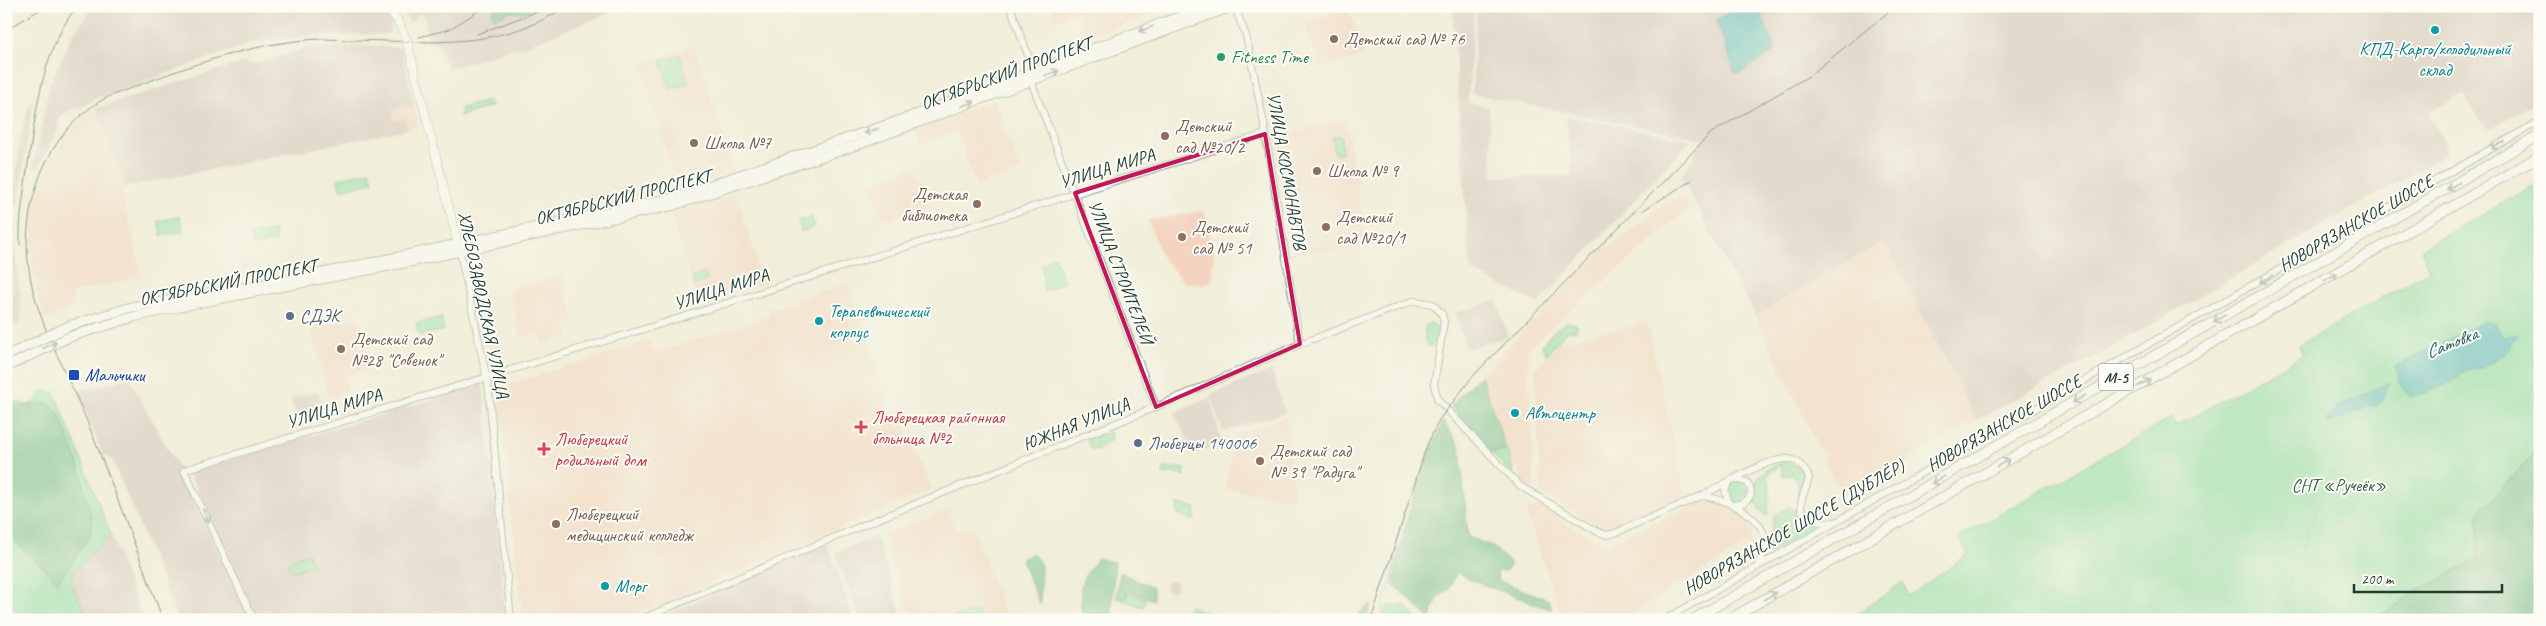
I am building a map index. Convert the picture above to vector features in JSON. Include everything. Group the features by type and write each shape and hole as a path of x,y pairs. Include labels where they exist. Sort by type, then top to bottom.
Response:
{"main road":[{"name":"ХЛЕБОЗАВОДСКАЯ УЛИЦА","path":"386,6 398,22 407,41 459,248"},
{"name":"ОКТЯБРЬСКИЙ ПРОСПЕКТ","path":"1032,77 1208,6"},
{"name":"ОКТЯБРЬСКИЙ ПРОСПЕКТ","path":"6,367 69,337 133,317 459,248 673,198 1032,77 1234,6"},
{"name":"НОВОРЯЗАНСКОЕ ШОССЕ","path":"1692,620 2540,135"},
{"name":"НОВОРЯЗАНСКОЕ ШОССЕ","path":"1728,620 2540,156"},
{"name":"ОКТЯБРЬСКИЙ ПРОСПЕКТ","path":"6,356 69,326 132,307 459,248"}],"street":[{"name":"УЛИЦА СТРОИТЕЛЕЙ","path":"1010,6 1032,66 1032,77 1156,407"},
{"name":"УЛИЦА КОСМОНАВТОВ","path":"1234,6 1246,35 1266,134 1300,344"},
{"name":"НОВОРЯЗАНСКОЕ ШОССЕ (ДУБЛЁР)","path":"1664,620 2540,120"},
{"name":"УЛИЦА МИРА","path":"254,620 185,471 1266,134"},
{"name":"ХЛЕБОЗАВОДСКАЯ УЛИЦА","path":"459,248 487,378 511,620"},
{"name":"ЮЖНАЯ УЛИЦА","path":"639,620 873,521 1156,407 1300,344 1413,302 1433,304 1442,314 1444,322 1434,385 1438,400 1485,452 1522,488 1607,535 1701,496"},
{"path":"1701,496 1733,479 1762,467 1786,459 1795,460 1804,468 1809,477 1801,505 1804,513 1822,524 1833,522"},
{"path":"1730,504 1725,490 1733,479"},
{"path":"1730,504 1744,503 1750,497 1751,492 1747,482 1733,479"},
{"path":"1701,496 1730,504 1748,513 1761,528 1765,541 1763,554 1756,566"}],"highlighted area":[{"path":"1265,134 1300,344 1156,407 1075,193"}],"shaded area":[{"path":"93,6 380,6 392,22 389,34 317,35 252,43 96,99 79,109 76,107 60,116 57,132 38,168 33,167 50,84 71,37"},
{"path":"399,6 609,6 611,12 521,48 515,48 448,69 437,43 428,43 425,20 421,13 410,23"},
{"path":"1050,6 1154,6 1156,12 1085,38 1076,13 1055,22"},
{"path":"1452,6 1474,6 1468,103 1489,107 1493,177 1572,176 1566,116 1691,140 1538,304 1470,270"},
{"path":"1477,6 2540,6 2540,100 2491,128 2483,126 2464,94 2428,113 2446,145 2446,154 2106,351 1976,420 1884,241 1755,316 1681,177 1703,139 1472,94"},
{"name":"Детский сад № 76","path":"1349,8 1364,56 1320,70 1304,22"},
{"path":"367,45 401,48 414,105 392,110 394,121 406,118 408,129 126,187 96,108 247,61 249,65 304,49"},
{"name":"Школа №7","path":"694,45 735,172 677,191 641,65"},
{"path":"995,99 1021,171 976,185 957,132 920,145 914,128"},
{"path":"30,101 33,101 18,207 16,207 15,187 19,144"},
{"path":"414,105 417,127 408,129 406,119 394,121 391,109"},
{"path":"96,108 126,187 122,191 142,277 72,293 74,309 44,320 31,260 33,208 48,162 75,124"},
{"name":"Школа № 9","path":"1346,118 1367,249 1292,254 1286,206 1273,138"},
{"path":"6,157 21,302 20,321 16,326 6,330"},
{"path":"915,167 928,207 883,221 870,184"},
{"path":"736,193 764,284 698,304 671,213"},
{"path":"1682,196 1689,208 1527,349 1535,491 1522,482 1518,466 1512,468 1481,375 1603,249 1619,241 1658,207"},
{"name":"Детский сад № 51","path":"1204,211 1214,255 1212,281 1204,285 1184,282 1162,257 1148,220"},
{"path":"1884,241 1976,420 1842,496 1755,316"},
{"path":"562,276 575,321 566,324 570,335 543,344 539,333 521,338 508,289"},
{"path":"849,283 890,410 902,420 931,490 621,620 522,620 498,388 649,340 654,353 770,316 769,310"},
{"path":"1497,300 1508,337 1466,349 1455,313"},
{"name":"Детский сад №28 \"Совенок\"","path":"359,318 371,368 345,376 349,392 328,398 311,329"},
{"path":"1647,321 1685,494 1684,499 1612,529 1603,528 1541,494 1535,370 1559,342"},
{"path":"1272,370 1285,413 1223,432 1210,395"},
{"path":"129,378 180,471 250,620 178,620 113,461 102,453 78,391"},
{"path":"483,384 506,620 258,620 189,472"},
{"path":"319,391 324,412 296,419 291,398"},
{"path":"1210,398 1222,442 1195,454 1174,413"},
{"name":"Детский сад № 39 \"Радуга\"","path":"1286,416 1294,499 1225,489 1235,434"},
{"path":"1705,500 1714,501 1746,515 1750,521 1752,541 1622,620 1563,620 1526,511 1539,506 1593,539 1608,543"},
{"path":"949,510 957,532 973,527 1007,620 913,620 882,534"},
{"path":"111,535 143,620 89,620 71,583 74,570"},
{"path":"876,537 903,620 861,620 835,552"},
{"path":"827,544 854,620 654,620"},
{"path":"1171,580 1177,586 1171,592 1165,586"}],"green space":[{"path":"496,6 537,6 525,13 511,11 498,17 493,17 492,13"},
{"path":"680,55 689,83 670,89 661,61"},
{"path":"488,101 493,106 460,116 461,108"},
{"path":"1333,136 1341,136 1342,153 1334,153"},
{"path":"370,171 373,182 340,190 338,179"},
{"name":"СНТ «Ручеёк»","path":"2540,182 2540,448 2478,513 2478,559 2415,593 2380,616 2380,620 1848,620 1903,582 1908,596 1968,555 1959,537 2171,418 2176,426 2303,355 2299,345 2429,271 2421,249"},
{"path":"180,216 183,231 161,236 158,221"},
{"path":"812,217 815,227 801,232 798,221"},
{"path":"274,230 276,241 252,246 250,235"},
{"path":"1054,256 1064,282 1044,292 1042,264"},
{"path":"705,273 707,281 694,285 692,277"},
{"path":"441,317 444,330 419,336 416,323"},
{"path":"1566,322 1576,324 1577,330 1567,331 1546,355 1542,345 1554,331"},
{"path":"1429,323 1435,325 1436,330 1436,339 1432,346 1428,346 1425,341 1425,327"},
{"path":"1481,375 1506,449 1492,453 1451,407 1461,394"},
{"path":"46,390 54,392 58,400 111,535 74,570 71,583 89,620 6,620 6,403 18,402 27,405 37,401 39,394"},
{"path":"48,403 58,412 77,460 92,518 90,536 58,582 17,543 6,509 6,408"},
{"path":"1443,421 1460,447 1468,537 1492,546 1511,564 1506,571 1498,571 1497,580 1549,600 1552,610 1476,582 1457,572 1449,589 1438,597 1430,619 1393,584 1401,542 1413,501"},
{"path":"1110,432 1111,440 1098,449 1091,450 1086,439"},
{"path":"2540,448 2540,620 2380,620 2380,616 2415,592 2478,559 2478,513"},
{"path":"1506,449 1514,473 1511,474 1492,453"},
{"path":"1784,462 1793,464 1800,469 1806,485 1800,497 1796,488 1799,486 1793,474 1783,476 1781,465 1766,476 1770,483 1768,516 1758,508 1754,489 1759,477 1765,470"},
{"path":"1164,468 1185,468 1184,476 1169,472 1168,475 1163,474"},
{"path":"1738,482 1745,485 1748,492 1745,499 1738,502 1731,499 1728,492 1731,485"},
{"path":"1178,504 1196,508 1194,521 1177,514"},
{"path":"1789,507 1817,526 1768,554 1774,515"},
{"path":"308,553 312,564 292,572 287,562"},
{"path":"1033,553 1041,565 1040,605 1021,559"},
{"path":"1097,558 1115,562 1111,620 1108,620 1105,614 1082,618 1081,595 1083,579"},
{"path":"1120,572 1153,588 1153,600 1128,591 1124,601 1116,598"},
{"path":"1128,593 1146,599 1143,607 1126,601"},
{"path":"1371,605 1366,620 1354,620 1363,609"},
{"path":"1191,606 1198,611 1210,613 1209,620 1185,620 1188,607"},
{"path":"1388,606 1406,606 1417,620 1379,620"},
{"path":"977,610 980,620 946,620"}],"water":[{"path":"1738,6 1758,6 1775,51 1741,73 1735,73 1716,20"},
{"name":"Сатовка","path":"2485,321 2497,323 2498,330 2504,338 2515,334 2516,337 2506,353 2482,368 2462,372 2446,385 2410,397 2399,381 2395,367"},
{"path":"2390,382 2379,405 2374,407 2371,405 2328,424 2329,415 2336,411 2337,407"}],"waterway":[{"path":"2275,605 2286,591 2300,559 2308,530 2328,480 2374,407"},
{"path":"1377,620 1391,583 1395,555"}],"railway":[{"path":"6,11 12,6"},
{"path":"6,30 46,6"},
{"path":"20,245 20,223 24,190 43,78 56,41 77,6"},
{"path":"419,37 450,29 486,6"},
{"path":"477,34 552,6"},
{"path":"163,620 93,436 50,340 30,278 27,245 30,211 41,173 60,138 87,110 110,96 182,69 231,54 281,43 312,39 438,42 491,37 542,20 567,6"},
{"path":"1371,620 1427,445 1439,420 1473,376 1711,133 1809,76 1896,6"},
{"path":"1642,211 1692,180"}],"place":[{"name":"КПД-Карго/холодильный склад","path":"2435,30"},
{"name":"Детский сад № 76","path":"1334,39"},
{"name":"Fitness Time","path":"1221,57"},
{"name":"Детский сад №20/2","path":"1165,136"},
{"name":"Школа №7","path":"694,143"},
{"name":"Школа № 9","path":"1317,171"},
{"name":"Детская библиотека","path":"977,204"},
{"name":"Детский сад №20/1","path":"1326,227"},
{"name":"Детский сад № 51","path":"1182,237"},
{"name":"СДЭК","path":"290,316"},
{"name":"Терапевтический корпус","path":"819,321"},
{"name":"Детский сад №28 \"Совенок\"","path":"341,349"},
{"name":"Мальчики","path":"74,375"},
{"name":"Автоцентр","path":"1515,413"},
{"name":"Люберецкая районная больница №2","path":"861,427"},
{"name":"Люберцы 140006","path":"1138,443"},
{"name":"Люберецкий родильный дом","path":"544,449"},
{"name":"Детский сад № 39 \"Радуга\"","path":"1260,461"},
{"name":"Люберецкий медицинский колледж","path":"556,524"},
{"name":"Морг","path":"605,586"}]}
